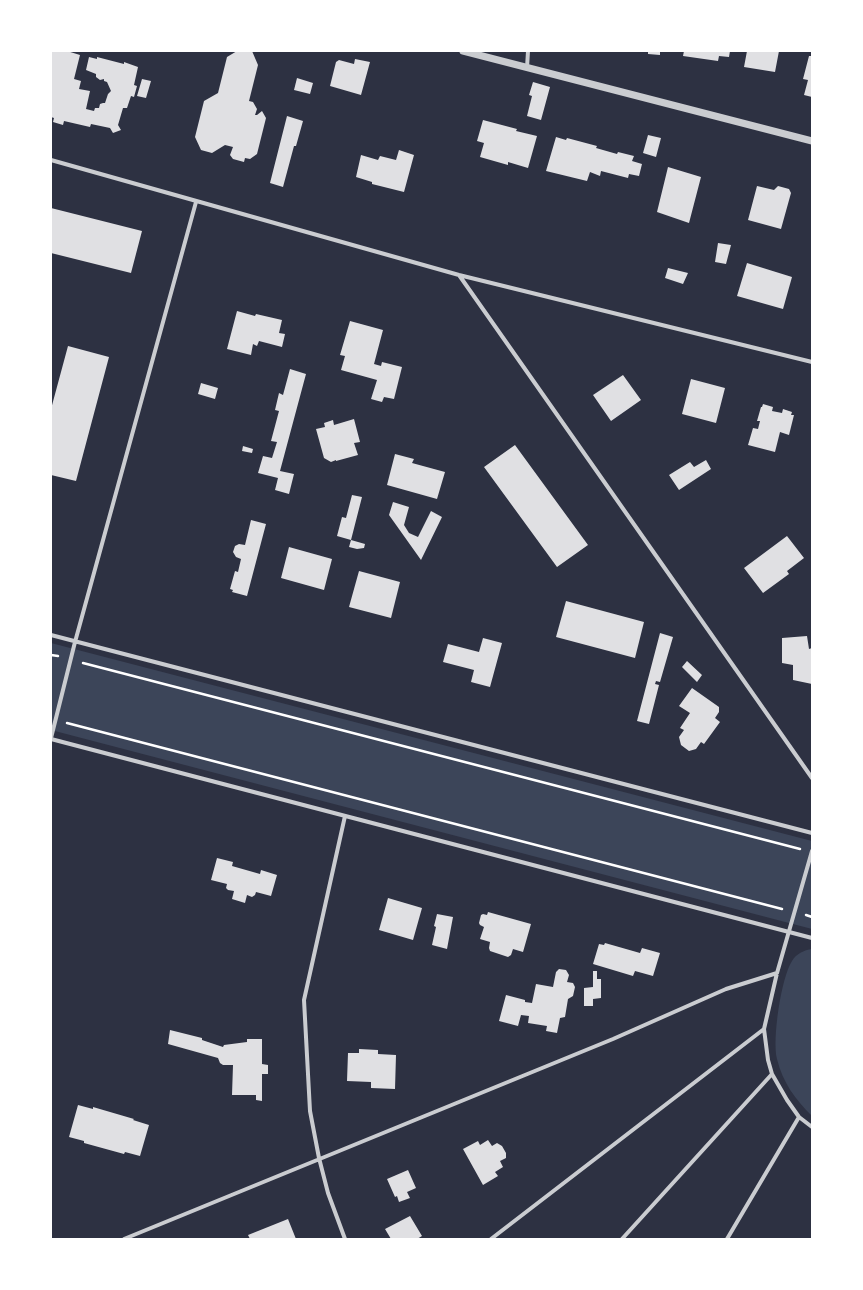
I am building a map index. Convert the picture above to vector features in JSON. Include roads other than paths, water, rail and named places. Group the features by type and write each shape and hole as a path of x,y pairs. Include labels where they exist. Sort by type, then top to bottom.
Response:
{"street":[{"path":"463,51 812,141"},
{"path":"527,68 528,51"},
{"path":"51,160 459,275 812,362"},
{"path":"196,202 51,738 812,938"},
{"path":"459,275 812,778"},
{"path":"51,635 812,833"},
{"path":"345,816 304,1000 310,1110 318,1158 328,1193 345,1239"},
{"path":"812,851 776,973 764,1029 768,1060 772,1074 799,1117 812,1127"},
{"path":"124,1239 318,1158 613,1039 726,989 776,973"},
{"path":"491,1239 764,1029"},
{"path":"622,1239 772,1074"},
{"path":"727,1239 799,1117"}]}
